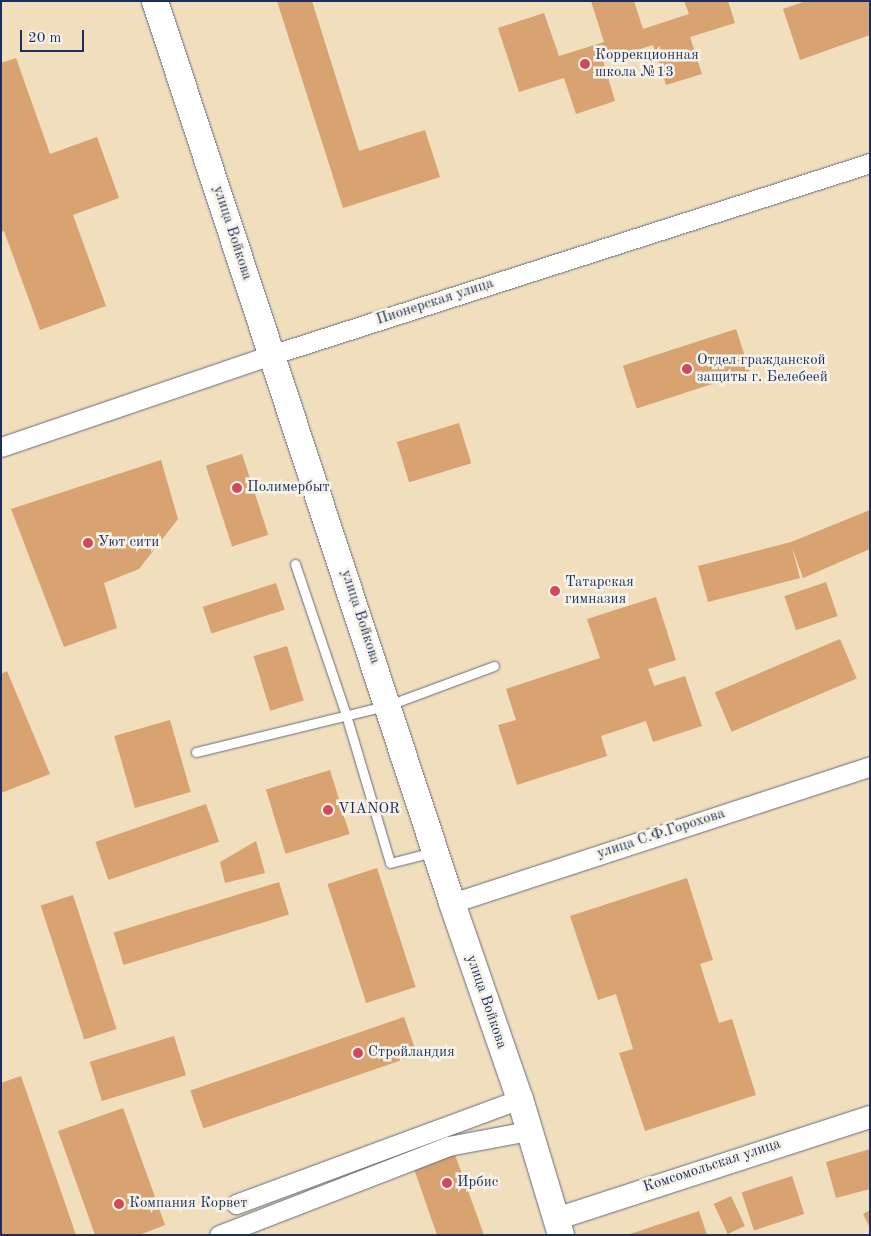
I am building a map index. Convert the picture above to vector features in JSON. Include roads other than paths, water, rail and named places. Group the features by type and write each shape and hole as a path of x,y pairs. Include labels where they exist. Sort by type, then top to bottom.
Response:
{"main road":[{"name":"улица Войкова","path":"155,1 389,705 435,852 520,1100 558,1227"}],"street":[{"name":"Пионерская улица","path":"1,447 271,354 870,163"},
{"name":"улица С.Ф.Горохова","path":"452,903 870,766"},
{"path":"236,1204 520,1100"},
{"name":"Комсомольская улица","path":"558,1227 828,1128 870,1117"},
{"path":"220,1235 448,1146 528,1131"}],"lane":[{"path":"295,564 346,715 390,863 435,852"},
{"path":"196,752 389,705 494,666"}],"place":[{"name":"Коррекционная школа №13","path":"585,64"},
{"name":"Отдел гражданской защиты г. Белебеей","path":"687,369"},
{"name":"Полимербыт","path":"237,488"},
{"name":"Уют сити","path":"88,543"},
{"name":"Татарская гимназия","path":"555,591"},
{"name":"VIANOR","path":"328,810"},
{"name":"Стройландия","path":"358,1053"},
{"name":"Ирбис","path":"447,1183"},
{"name":"Компания Корвет","path":"119,1204"}]}
